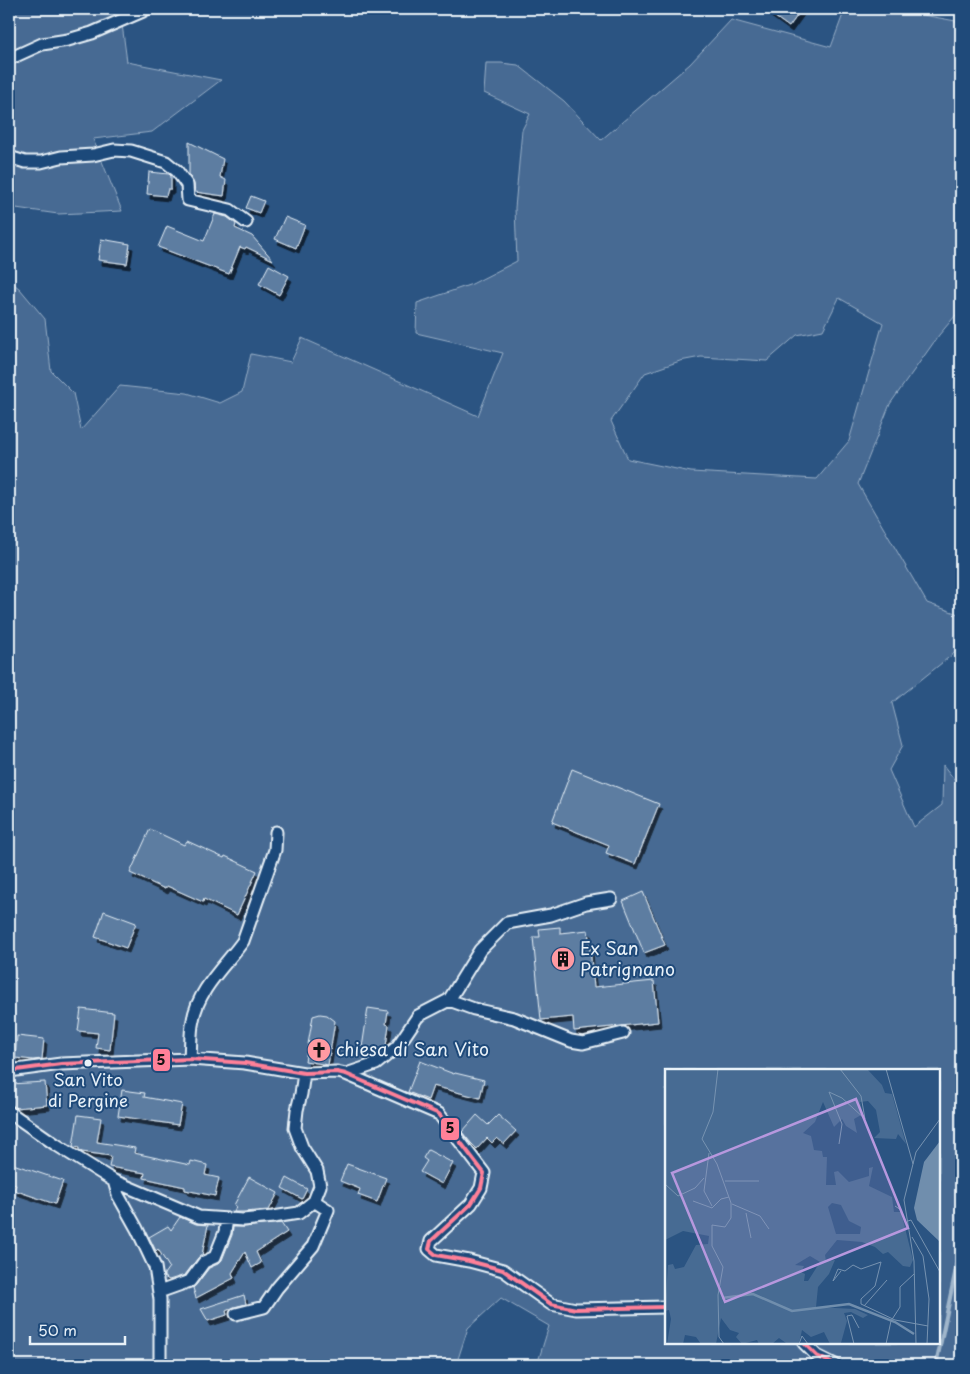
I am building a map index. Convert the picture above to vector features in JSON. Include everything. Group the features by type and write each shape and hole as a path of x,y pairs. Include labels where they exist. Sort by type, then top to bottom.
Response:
{"street":[{"path":"9,59 42,44 68,40 92,33 146,9"},
{"path":"9,157 25,162 41,162 61,157 93,155 114,150 131,151 166,162 177,171 187,185 188,200 230,210 246,222"},
{"path":"190,1059 193,1019 201,996 243,940 275,850 276,832"},
{"path":"9,1071 61,1064 190,1059 245,1063 304,1073 346,1074 376,1064 397,1047 418,1016 449,1000 480,950 507,923 551,915 586,903 611,900"},
{"path":"449,1000 474,1009 514,1018 571,1041 583,1043 623,1033"},
{"path":"9,1112 114,1181 199,1217 243,1220 298,1213 314,1201 320,1186 317,1171 302,1147 295,1128 304,1073"},
{"path":"346,1074 439,1114 484,1173 482,1188 471,1204 431,1241 429,1249 436,1255 503,1270 551,1304 576,1309 665,1307"},
{"path":"114,1181 118,1195 138,1229 155,1266 159,1292 160,1365"},
{"path":"236,1314 264,1307 277,1288 313,1246 328,1210 314,1201"},
{"path":"159,1292 190,1282 204,1262 215,1257 228,1219"},
{"path":"805,1344 818,1356 835,1365"}],"shaded area":[{"path":"9,9 120,9 127,62 221,80 152,132 93,139 122,211 58,214 9,207"},
{"path":"845,9 891,9 961,22 961,309 939,335 890,404 858,484 927,603 961,615 961,654 958,650 892,703 903,745 889,770 914,827 942,805 943,765 961,788 961,1365 537,1365 549,1326 501,1298 468,1328 456,1365 9,1365 9,280 20,289 45,319 51,371 73,393 81,430 120,386 187,393 220,403 242,392 251,354 291,362 302,338 478,416 503,353 416,333 417,303 472,284 517,261 515,208 522,130 530,114 484,93 486,63 518,65 564,101 601,140 690,64 731,20 831,47","holes":["839,298 883,323 849,441 817,479 691,472 628,459 611,421 645,373 680,361 701,357 767,361 797,335 823,330"]}],"building":[{"path":"764,9 802,9 789,27"},
{"path":"189,142 223,159 220,177 226,180 224,196 195,192 194,184 189,175"},
{"path":"149,172 169,174 171,176 171,189 168,189 166,196 147,194"},
{"path":"251,196 264,201 259,213 246,208"},
{"path":"215,214 227,217 236,224 235,228 252,236 273,260 246,247 245,249 240,247 229,274 158,247 167,226 204,241"},
{"path":"285,217 305,225 296,248 275,239"},
{"path":"101,239 130,244 127,264 98,260"},
{"path":"269,265 289,276 279,295 259,284"},
{"path":"572,769 659,804 635,864 606,853 609,845 552,822"},
{"path":"150,829 184,845 187,841 257,871 237,915 204,899 203,902 167,886 165,889 130,873"},
{"path":"643,892 665,945 644,953 623,901"},
{"path":"104,911 136,923 126,948 95,937"},
{"name":"Ex San Patrignano","path":"560,927 560,933 588,930 594,987 654,981 658,1022 574,1031 573,1017 541,1020 533,937 540,937 539,929"},
{"path":"368,1008 388,1011 386,1024 389,1025 386,1046 381,1050 362,1048"},
{"path":"81,1009 114,1013 110,1050 96,1048 98,1033 78,1031"},
{"name":"chiesa di San Vito","path":"327,1015 335,1021 328,1065 305,1061 313,1016"},
{"path":"17,1036 44,1039 42,1059 15,1058"},
{"path":"420,1061 454,1074 484,1080 480,1098 433,1086 428,1100 408,1092"},
{"path":"45,1082 47,1105 16,1108 12,1105 10,1084"},
{"path":"122,1090 145,1093 144,1097 182,1104 178,1125 118,1116"},
{"path":"78,1115 101,1118 97,1142 135,1148 134,1153 190,1165 191,1161 207,1165 205,1175 219,1178 215,1196 185,1190 185,1187 144,1178 145,1173 109,1167 111,1156 82,1152 79,1148 73,1146"},
{"path":"477,1115 488,1125 498,1115 516,1131 504,1144 497,1138 492,1143 487,1138 477,1149 462,1132"},
{"path":"428,1150 453,1163 442,1184 420,1172 427,1161 423,1158"},
{"path":"13,1164 63,1181 55,1204 14,1190 16,1185 9,1182"},
{"path":"347,1164 386,1178 377,1202 358,1195 360,1189 340,1181"},
{"path":"249,1177 278,1193 269,1210 234,1212 236,1206 234,1205"},
{"path":"287,1178 307,1189 302,1199 282,1188"},
{"path":"180,1217 196,1224 208,1225 202,1255 185,1275 169,1280 164,1277 164,1274 169,1267 158,1249 156,1251 149,1237 168,1226 171,1230"},
{"path":"281,1223 287,1232 256,1252 261,1263 252,1268 245,1252 232,1273 234,1278 196,1298 193,1288 209,1268 222,1260 232,1235 233,1227"},
{"path":"244,1295 246,1304 226,1311 227,1315 208,1321 201,1309"}],"waterway":[{"path":"936,1365 961,1252"}],"transit line":[{"name":"5","path":"9,1071 61,1064 190,1059 245,1063 304,1073 337,1072 346,1074 439,1114 484,1173 481,1188 471,1204 431,1241 429,1249"},
{"name":"5","path":"429,1249 436,1255 503,1270 551,1304 576,1309 665,1307"},
{"name":"5","path":"805,1344 817,1356 835,1365"}],"place":[{"name":"Ex San Patrignano","path":"563,959"},
{"name":"chiesa di San Vito","path":"319,1050"},
{"name":"San Vito di Pergine","path":"88,1063"}]}
